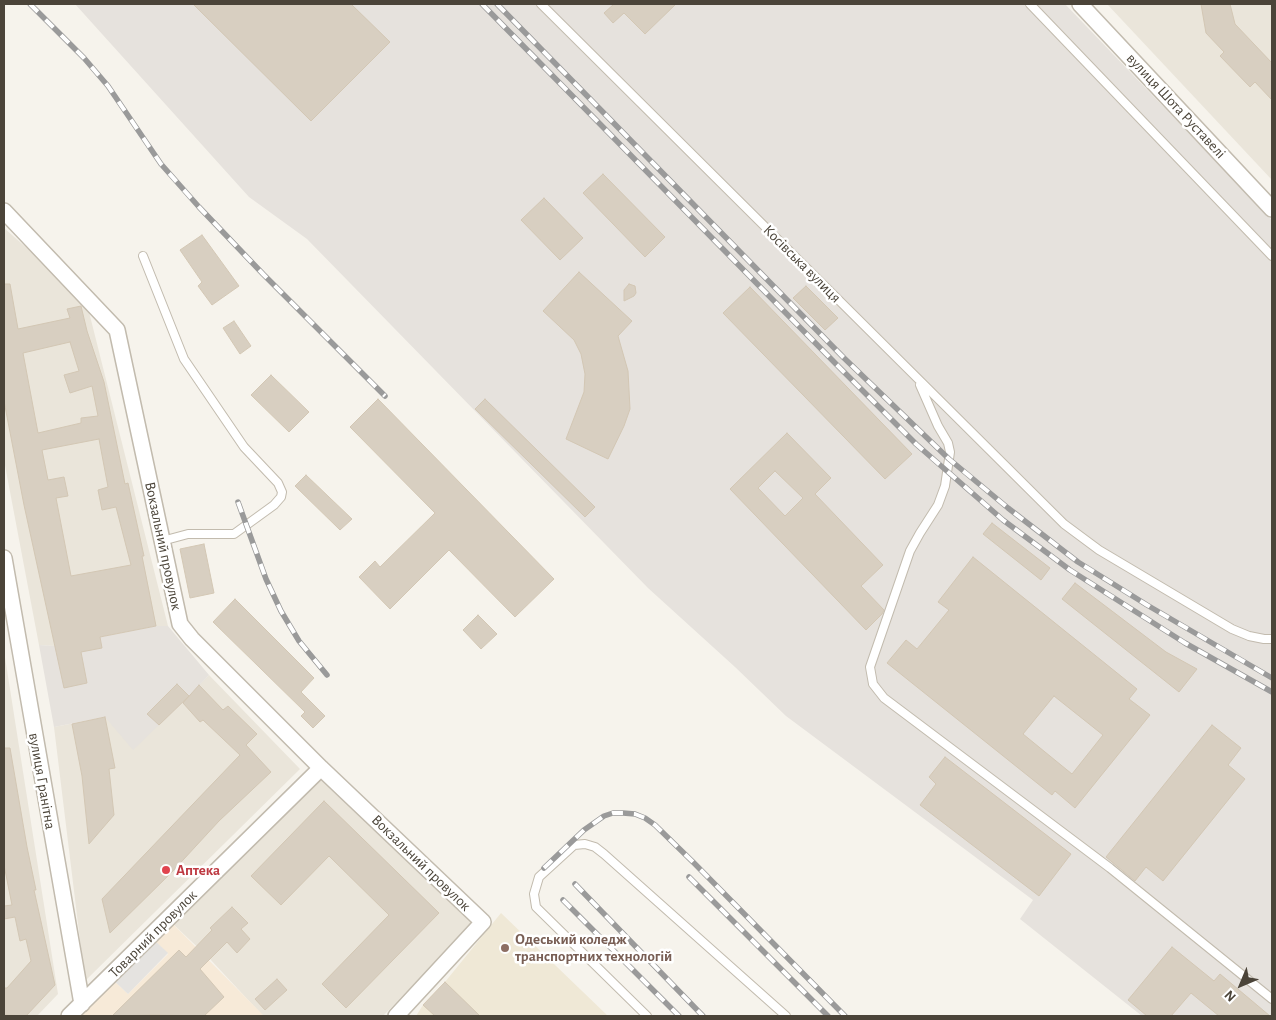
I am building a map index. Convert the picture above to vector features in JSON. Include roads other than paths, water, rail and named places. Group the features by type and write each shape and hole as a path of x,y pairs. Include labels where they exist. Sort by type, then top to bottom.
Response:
{"street":[{"name":"вулиця Шота Руставелі","path":"1080,4 1272,208"},
{"name":"Вокзальний провулок","path":"4,211 117,330 180,624 192,639 321,768 482,922 396,1016"},
{"name":"вулиця Гранітна","path":"4,558 82,1004"},
{"name":"Товарний провулок","path":"69,1016 321,768"}],"lane":[{"name":"Косівська вулиця","path":"541,4 1064,524 1100,550 1232,628 1249,636 1272,639"},
{"path":"1030,4 1272,256"},
{"path":"143,256 184,359 244,447 278,483 282,492 281,497 274,505 234,534 188,534 162,541"},
{"path":"918,380 948,444 950,452 945,486 938,505 910,551 870,667 873,684 884,698 1110,868 1272,1000"},
{"path":"647,1016 536,907 534,894 539,877 574,845 586,844 595,847 604,854 786,1016"}],"railway":[{"path":"30,4 84,58 108,86 161,164 199,207 385,396"},
{"path":"482,4 916,444 1003,520 1070,570 1185,643 1272,692"},
{"path":"497,4 844,358 949,459 1078,562 1272,678"},
{"path":"238,502 266,579 281,611 299,641 327,675"},
{"path":"544,868 584,830 604,816 613,813 623,813 635,814 645,818 655,825 694,863 845,1016"},
{"path":"689,877 828,1016"},
{"path":"575,884 703,1016"},
{"path":"563,900 679,1016"}],"place":[{"name":"Аптека","path":"166,870"},
{"name":"Одеський коледж транспортних технологій","path":"505,948"}]}
